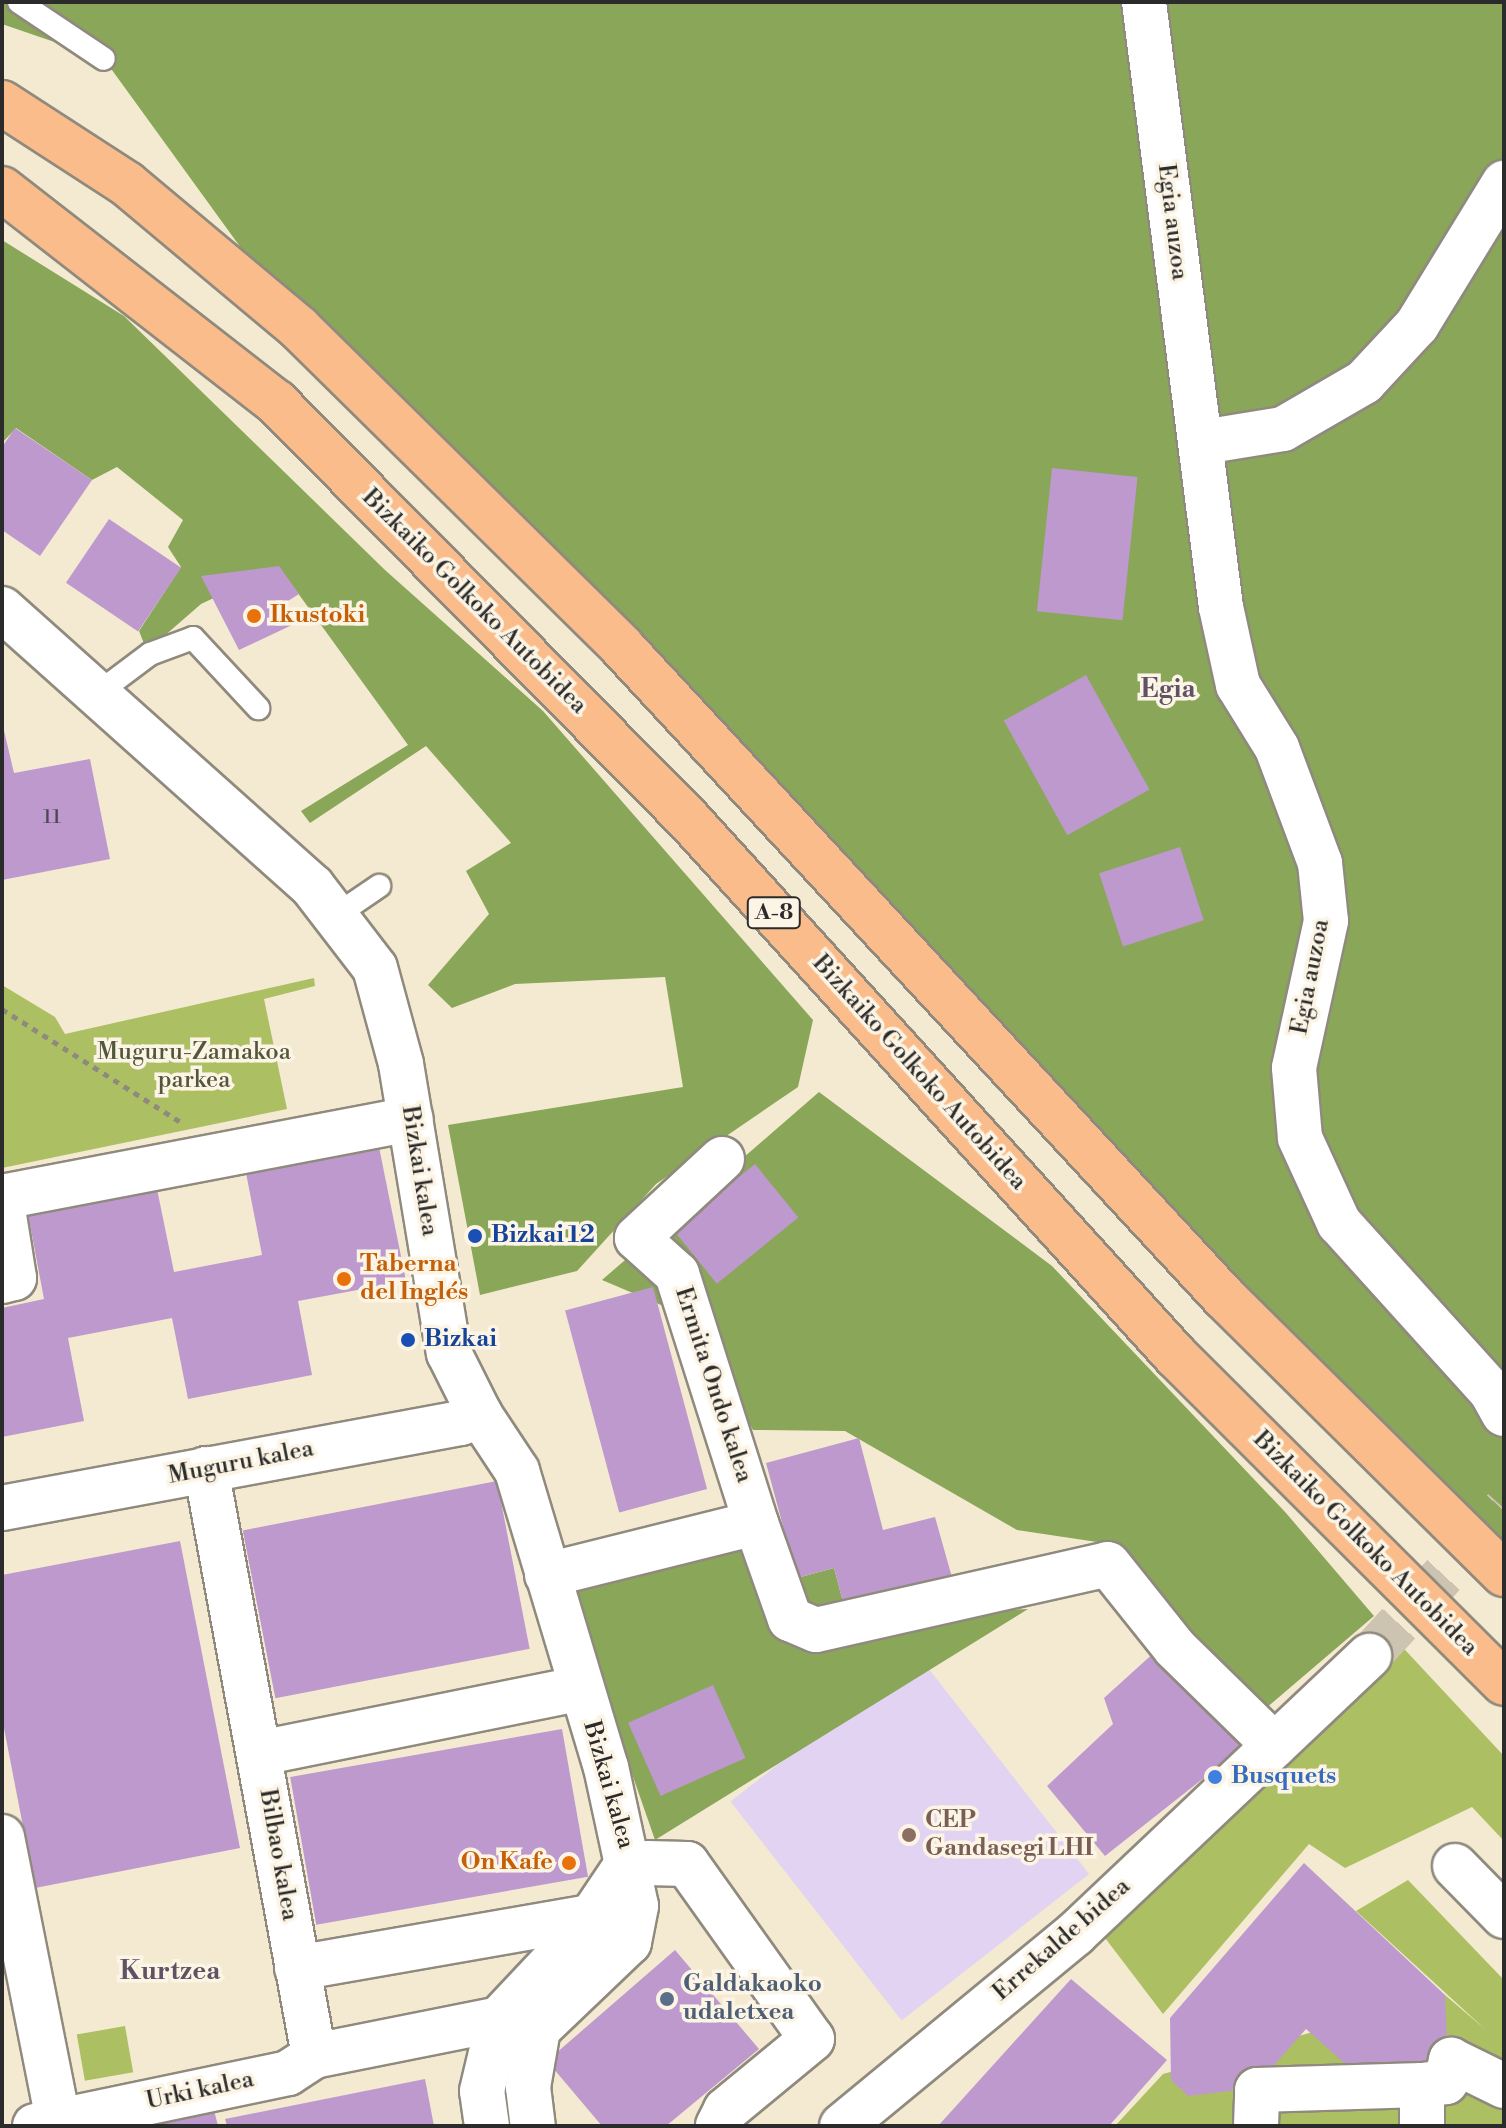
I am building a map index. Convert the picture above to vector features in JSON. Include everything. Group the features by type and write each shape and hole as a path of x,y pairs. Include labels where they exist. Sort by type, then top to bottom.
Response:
{"highway":[{"path":"2,103 127,184 299,328 622,647 1224,1297 1504,1574"},
{"name":"Bizkaiko Golkoko Autobidea","path":"2,189 276,402 688,819 1176,1356 1504,1683"}],"street":[{"name":"Egia auzoa","path":"1144,2 1203,442 1210,553 1238,685 1277,748 1320,863 1326,921 1294,1068 1300,1138 1339,1223 1491,1391 1504,1414"},
{"path":"1203,442 1283,429 1364,382 1417,325 1504,183"},
{"name":"Bizkai kalea","path":"2,609 338,914 375,968 411,1119 449,1353 480,1415 517,1471 578,1689 638,1862 636,1927 629,1942 538,2029 528,2087 533,2126"},
{"path":"2,1197 411,1119"},
{"name":"Ermita Ondo kalea","path":"722,1159 637,1238 677,1274 756,1523 790,1619 816,1630 1108,1564 1175,1648 1274,1745"},
{"path":"2,1203 14,1278 2,1281"},
{"name":"Muguru kalea","path":"2,1508 461,1423 480,1415"},
{"name":"Bilbao kalea","path":"206,1469 314,2056"},
{"path":"547,1575 756,1523"},
{"name":"Errekalde bidea","path":"842,2126 1075,1934 1369,1656"},
{"path":"260,1753 578,1689"},
{"path":"2,1837 46,2123"},
{"path":"638,1862 687,1864 812,2039 726,2110 718,2126"},
{"name":"Bizkai kalea","path":"487,2126 486,2058 499,2019 594,1916 638,1862"},
{"path":"1455,1866 1504,1916"},
{"path":"297,1968 594,1916"},
{"path":"314,2056 499,2019"},
{"name":"Urki kalea","path":"46,2123 288,2073 314,2056"},
{"path":"1256,2126 1257,2090 1422,2106 1446,2082 1451,2060 1504,2086"}],"lane":[{"path":"19,2 104,59"},
{"path":"98,693 150,654 193,638 258,708"},
{"path":"338,914 379,886"}],"path":[{"path":"2,1009 185,1124"}],"shaded area":[{"name":"CEP Gandasegi LHI","path":"918,1655 1089,1874 902,2021 730,1802"}],"green space":[{"path":"2,2 1504,2 1504,1572 299,328 104,59 2,24"},
{"path":"2,240 124,316 385,570 543,711 813,1020 798,1087 656,1184 577,1271 480,1295 448,1125 683,1087 665,977 515,984 452,1008 428,985 489,914 466,871 511,843 426,746 310,823 301,811 408,745 279,567 201,604 147,651 139,631 181,567 168,547 183,520 117,467 92,480 16,428 2,443"},
{"name":"Muguru-Zamakoa parkea","path":"314,978 315,986 264,999 287,1109 2,1168 2,985 55,1017 65,1034"},
{"path":"819,1092 1052,1266 1286,1513 1374,1616 1258,1715 1117,1545 1017,1530 845,1431 753,1430 687,1316 602,1280"},
{"path":"748,1541 797,1578 834,1568 847,1617 1028,1609 655,1840 565,1581"},
{"path":"1394,1638 1504,1756 1504,1841 1472,1807 1345,1868 1309,1844 1163,2014 1099,1930"},
{"path":"1408,1880 1504,1980 1504,2126 1115,2126 1163,2074 1445,1995 1486,2030 1356,1911"},
{"path":"125,2026 133,2072 85,2081 77,2035"}],"building":[{"path":"15,428 92,480 40,556 2,530 2,447"},
{"path":"1052,468 1138,477 1122,620 1037,611"},
{"path":"109,519 181,568 138,631 66,583"},
{"name":"Ikustoki","path":"279,566 299,594 280,606 292,625 239,650 201,576"},
{"path":"1086,675 1150,790 1067,835 1004,721"},
{"path":"2,722 14,773 90,759 110,859 2,880"},
{"path":"1180,847 1204,920 1123,946 1099,873"},
{"path":"379,1147 406,1281 298,1301 312,1375 188,1399 172,1318 68,1338 84,1421 2,1437 2,1308 44,1299 28,1214 157,1189 174,1272 262,1255 246,1173"},
{"path":"755,1164 798,1218 717,1284 673,1230"},
{"path":"653,1287 707,1489 619,1512 565,1311"},
{"path":"859,1438 883,1530 935,1517 955,1588 847,1617 834,1568 797,1578 766,1463"},
{"path":"497,1481 530,1649 275,1698 243,1530"},
{"path":"180,1541 240,1848 35,1888 2,1718 2,1575"},
{"path":"1157,1650 1243,1747 1105,1856 1047,1786 1113,1724 1104,1698"},
{"path":"713,1685 746,1758 661,1796 628,1723"},
{"path":"562,1729 588,1877 316,1925 290,1777"},
{"path":"1304,1863 1445,1995 1448,2060 1366,2082 1306,2029 1254,2088 1188,2096 1171,2080 1170,2018"},
{"name":"Galdakaoko udaletxea","path":"675,1950 759,2049 666,2126 602,2126 547,2061"},
{"path":"1071,1979 1167,2060 1109,2126 938,2126"},
{"path":"425,2079 434,2126 227,2126 225,2119"},
{"path":"213,2106 218,2126 96,2126"}],"tunnel":[{"path":"1369,1656 1504,1509"}],"place":[{"name":"Ikustoki","path":"254,616"},
{"name":"Bizkai 12","path":"475,1236"},
{"name":"Taberna del Inglés","path":"344,1279"},
{"name":"Bizkai","path":"408,1340"},
{"name":"Busquets","path":"1215,1777"},
{"name":"CEP Gandasegi LHI","path":"909,1835"},
{"name":"On Kafe","path":"569,1863"},
{"name":"Galdakaoko udaletxea","path":"667,1999"}],"district":[{"name":"Egia","path":"1168,690"},
{"name":"Kurtzea","path":"170,1972"}]}
